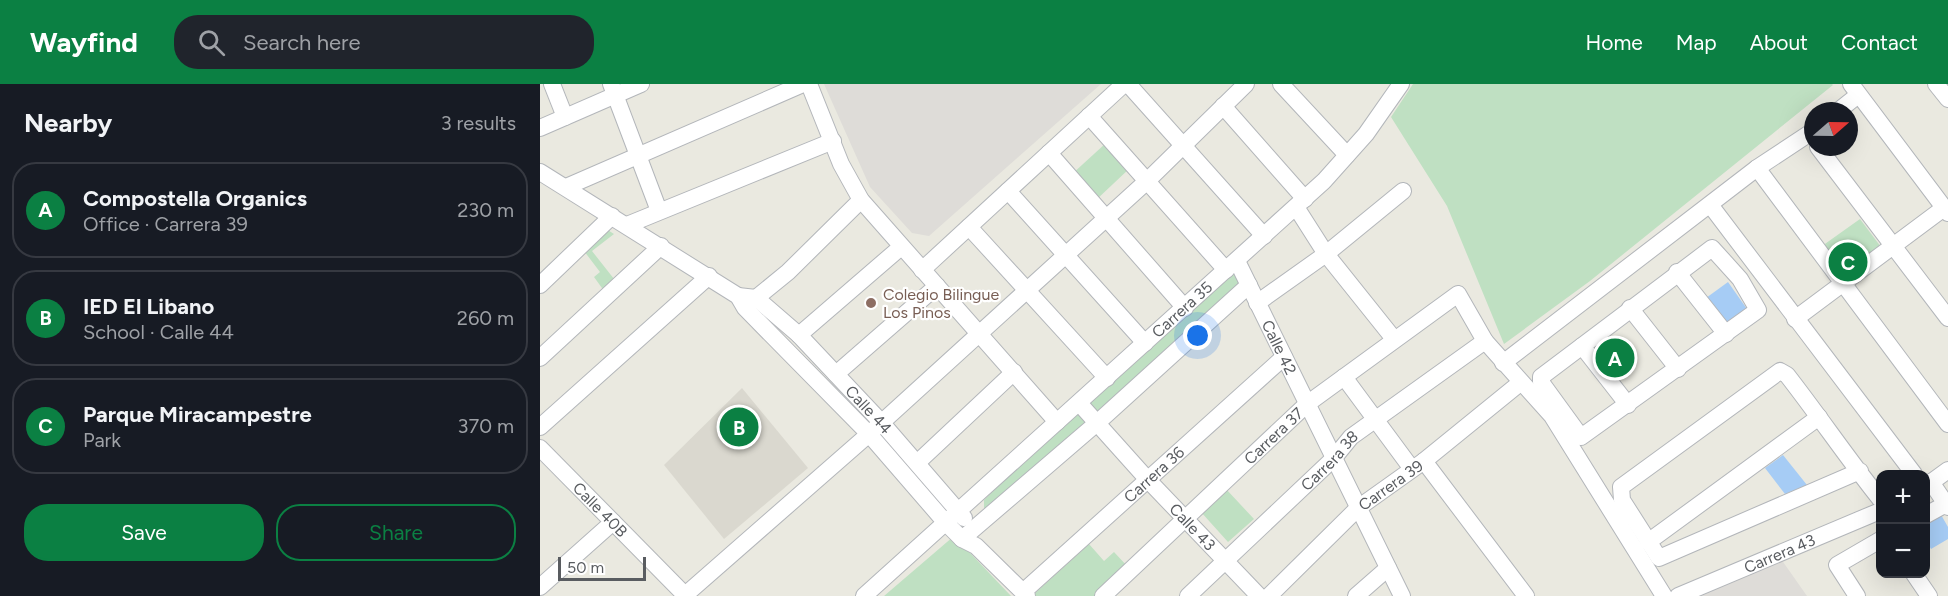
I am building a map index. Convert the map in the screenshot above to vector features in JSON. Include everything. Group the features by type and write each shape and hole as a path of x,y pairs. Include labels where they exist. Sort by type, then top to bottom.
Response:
{"street":[{"path":"552,84 565,117"},
{"path":"540,128 565,117 613,89 641,84"},
{"path":"566,187 803,84"},
{"path":"809,84 841,164 861,200 1057,422"},
{"path":"922,270 1126,84 1263,236"},
{"path":"685,596 1106,219 1246,84"},
{"path":"1281,84 1347,155"},
{"name":"Carrera 35","path":"864,596 1300,203 1366,134 1401,84"},
{"path":"1936,84 1948,99"},
{"path":"1795,320 1946,210 1854,88 1844,102"},
{"path":"613,89 659,211"},
{"path":"1223,106 1300,203 1326,254 1394,339"},
{"name":"Calle 42","path":"1089,116 1146,182 1249,285 1402,596"},
{"path":"627,225 833,141"},
{"path":"1503,363 1711,206 1757,168 1804,143"},
{"path":"1049,153 1185,308"},
{"path":"1826,156 1948,318"},
{"path":"1757,168 1948,424"},
{"name":"Calle 44","path":"540,171 799,335 881,422 916,463 952,517"},
{"path":"1008,191 1145,343"},
{"path":"1257,303 1326,254 1403,191"},
{"path":"746,300 788,272 861,200"},
{"path":"1711,206 1795,320 1911,470"},
{"path":"540,285 612,216"},
{"path":"969,227 1107,378"},
{"path":"540,358 661,246"},
{"path":"799,335 901,247"},
{"path":"1712,248 1740,279 1758,310 1581,437 1541,380 1630,308 1712,248"},
{"path":"1740,279 1756,267"},
{"path":"1677,272 1726,334"},
{"path":"540,427 709,276"},
{"path":"970,538 1249,285"},
{"path":"836,374 937,286"},
{"name":"Carrera 37","path":"1103,596 1307,404 1458,294 1485,341"},
{"name":"Calle 44","path":"746,300 868,434 952,517 1025,594"},
{"path":"1630,308 1678,369"},
{"path":"1485,341 1520,383 1552,416 1664,596"},
{"name":"Carrera 38","path":"1188,596 1333,459 1351,437 1485,341"},
{"path":"1582,346 1628,405"},
{"name":"Carrera 36","path":"1025,594 1284,357"},
{"path":"1860,471 1664,558 1656,555 1622,500 1622,487 1780,371 1787,375 1860,471 1876,492"},
{"path":"916,463 1014,372"},
{"path":"1344,376 1375,420 1418,465 1526,596"},
{"name":"Carrera 39","path":"1269,596 1358,508 1418,465 1520,383"},
{"name":"Calle 43","path":"1079,403 1148,480 1259,596"},
{"path":"1648,542 1819,417"},
{"name":"Calle 40B","path":"540,448 685,596"},
{"path":"1930,483 1948,470"},
{"path":"1930,486 1947,506 1930,513"},
{"name":"Carrera 43","path":"1678,596 1876,513"},
{"path":"540,587 613,522"},
{"path":"1857,596 1837,565 1876,543"},
{"path":"1356,596 1388,568"},
{"path":"1917,578 1929,596"}],"shaded area":[{"path":"824,84 1101,84 929,236 912,233 870,187"},
{"path":"742,388 808,468 724,539 664,465"},
{"path":"1774,549 1807,596 1661,596"}],"green space":[{"path":"1413,84 1833,85 1812,102 1804,102 1804,108 1590,281 1504,344 1447,206 1391,117"},
{"path":"1106,143 1130,168 1095,201 1071,175"},
{"path":"1860,219 1881,247 1843,276 1822,246"},
{"path":"603,227 614,234 592,251 618,284 607,295 594,277 600,272 581,247"},
{"path":"1231,269 1242,288 1100,417 1086,400"},
{"path":"1079,409 1092,423 992,507 984,508 984,500"},
{"path":"1226,489 1254,519 1228,542 1201,512"},
{"path":"954,536 1011,596 884,596"},
{"path":"1089,544 1104,561 1114,552 1128,567 1095,596 1036,596 1034,594"}],"water":[{"path":"1728,282 1747,309 1726,325 1706,298"},
{"path":"1783,455 1807,485 1785,494 1765,468"},
{"path":"1940,513 1948,527 1948,539 1931,549 1930,547 1930,519"}],"place":[{"name":"Parque Miracampestre","path":"1848,262"},
{"name":"Colegio Bilingue Los Pinos","path":"871,303"},
{"name":"Compostella Organics","path":"1615,358"},
{"name":"IED El Libano","path":"739,427"}]}
